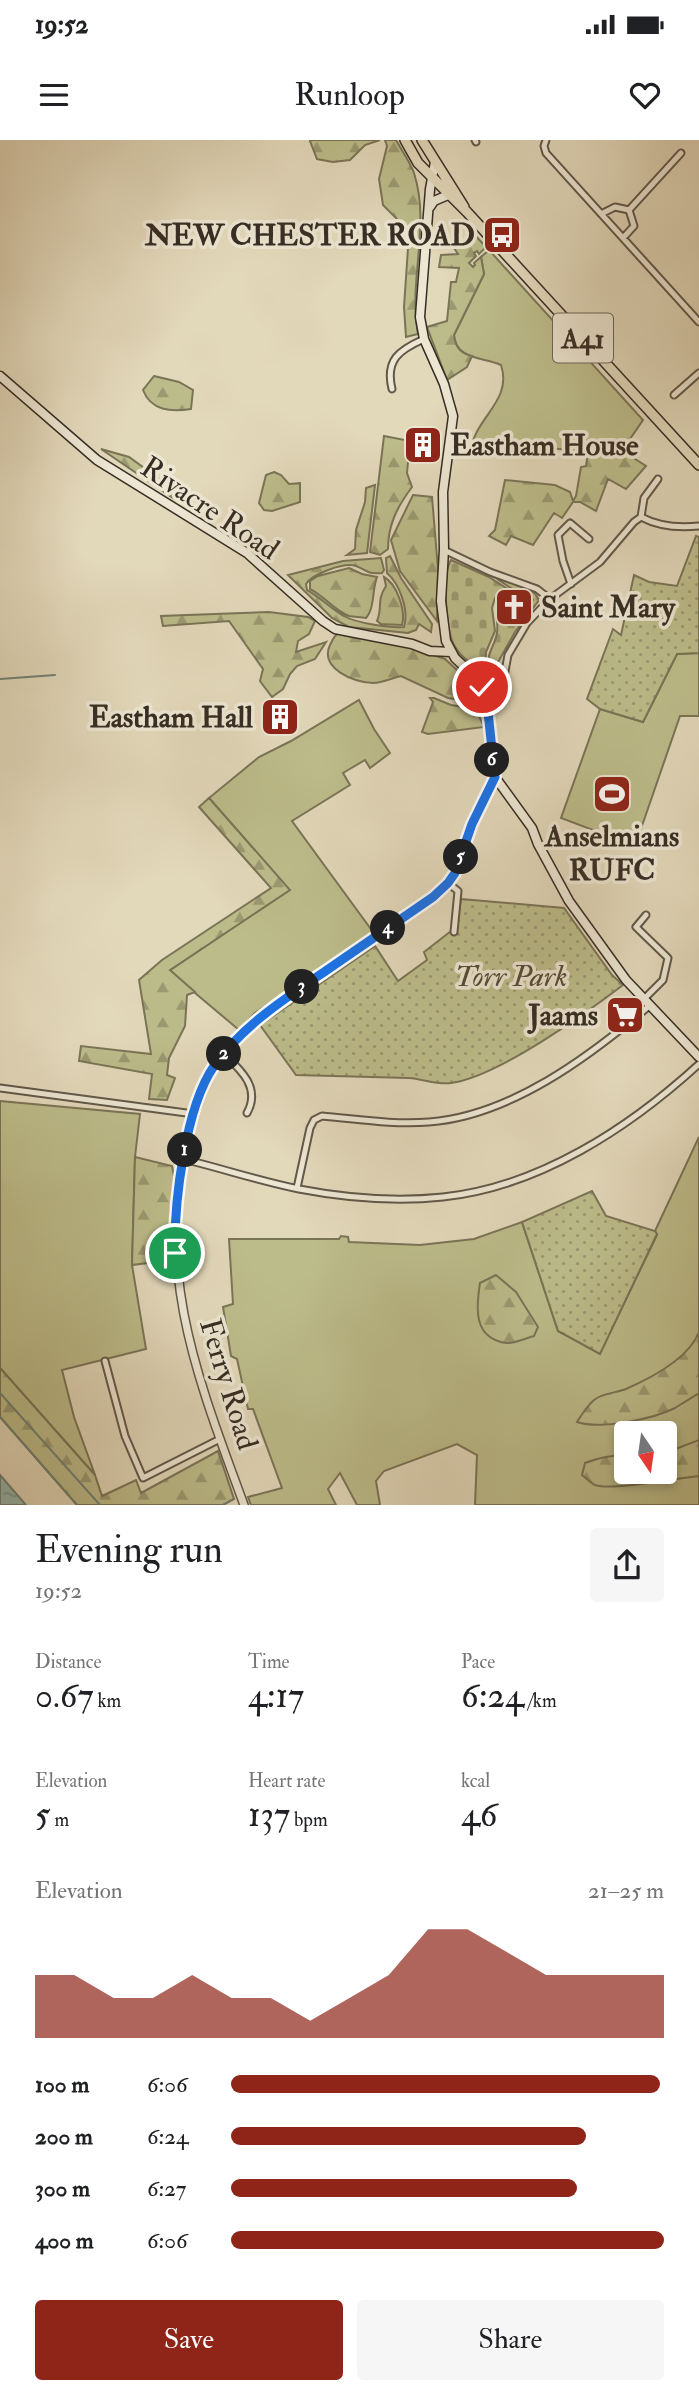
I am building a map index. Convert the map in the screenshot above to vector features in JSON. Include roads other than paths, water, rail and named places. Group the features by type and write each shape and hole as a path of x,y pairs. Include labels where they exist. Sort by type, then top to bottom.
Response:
{"highway":[{"name":"A41","path":"405,140 418,163 467,212 699,465"},
{"name":"A41","path":"422,140 467,212"}],"main road":[{"path":"436,162 428,209 420,317 424,339 444,384 453,416 444,482 441,601 443,631 451,652 475,677 485,694 495,777 532,828 569,901 626,980 699,1057"},
{"path":"428,209 434,201 448,195"},
{"name":"Rivacre Road","path":"0,376 97,460 247,553 335,629 412,644 430,651 451,652"}],"street":[{"path":"546,140 544,146 547,153 699,323"},
{"path":"629,210 681,153"},
{"path":"601,214 615,207 629,210"},
{"path":"623,238 634,226 629,210"},
{"path":"392,389 390,365 405,348 424,339"},
{"path":"674,395 699,373"},
{"path":"489,715 496,704 508,655 527,623 550,599 600,562 641,517 644,498 658,479"},
{"path":"641,517 658,523 699,526"},
{"path":"571,584 558,535 570,523 589,539"},
{"path":"444,550 490,572 537,589 550,599"},
{"path":"475,677 505,668"},
{"name":"Ferry Road","path":"244,1505 188,1337 175,1253 174,1230 182,1159 194,1114 209,1076 224,1054 252,1024 433,897 448,883 459,863 485,793 495,777"},
{"path":"448,883 458,891 454,932"},
{"path":"298,1188 314,1119 322,1116 426,1123 465,1117 487,1110 557,1074 611,1038 646,1003 663,980 668,958 636,927 646,915"},
{"path":"224,1054 251,1086 253,1094 249,1110 259,1111"},
{"path":"191,1161 298,1188 366,1198 413,1199 468,1193 539,1171 620,1126 673,1088 699,1064"},
{"path":"0,1088 194,1114"},
{"path":"105,1361 125,1436 143,1478 220,1439"}],"water":[{"path":"0,1475 26,1505 0,1505"}],"waterway":[{"path":"0,679 55,675"},
{"path":"0,1393 100,1505"},
{"path":"0,1417 77,1505"},
{"path":"223,1505 231,1500"}],"place":[{"name":"NEW CHESTER ROAD","path":"502,235"},
{"name":"Eastham House","path":"423,445"},
{"name":"Saint Mary","path":"514,607"},
{"name":"Eastham Hall","path":"280,717"},
{"name":"Anselmians RUFC","path":"612,794"},
{"name":"Jaams","path":"625,1015"}],"park label":[{"name":"Torr Park","path":"511,976"}]}
